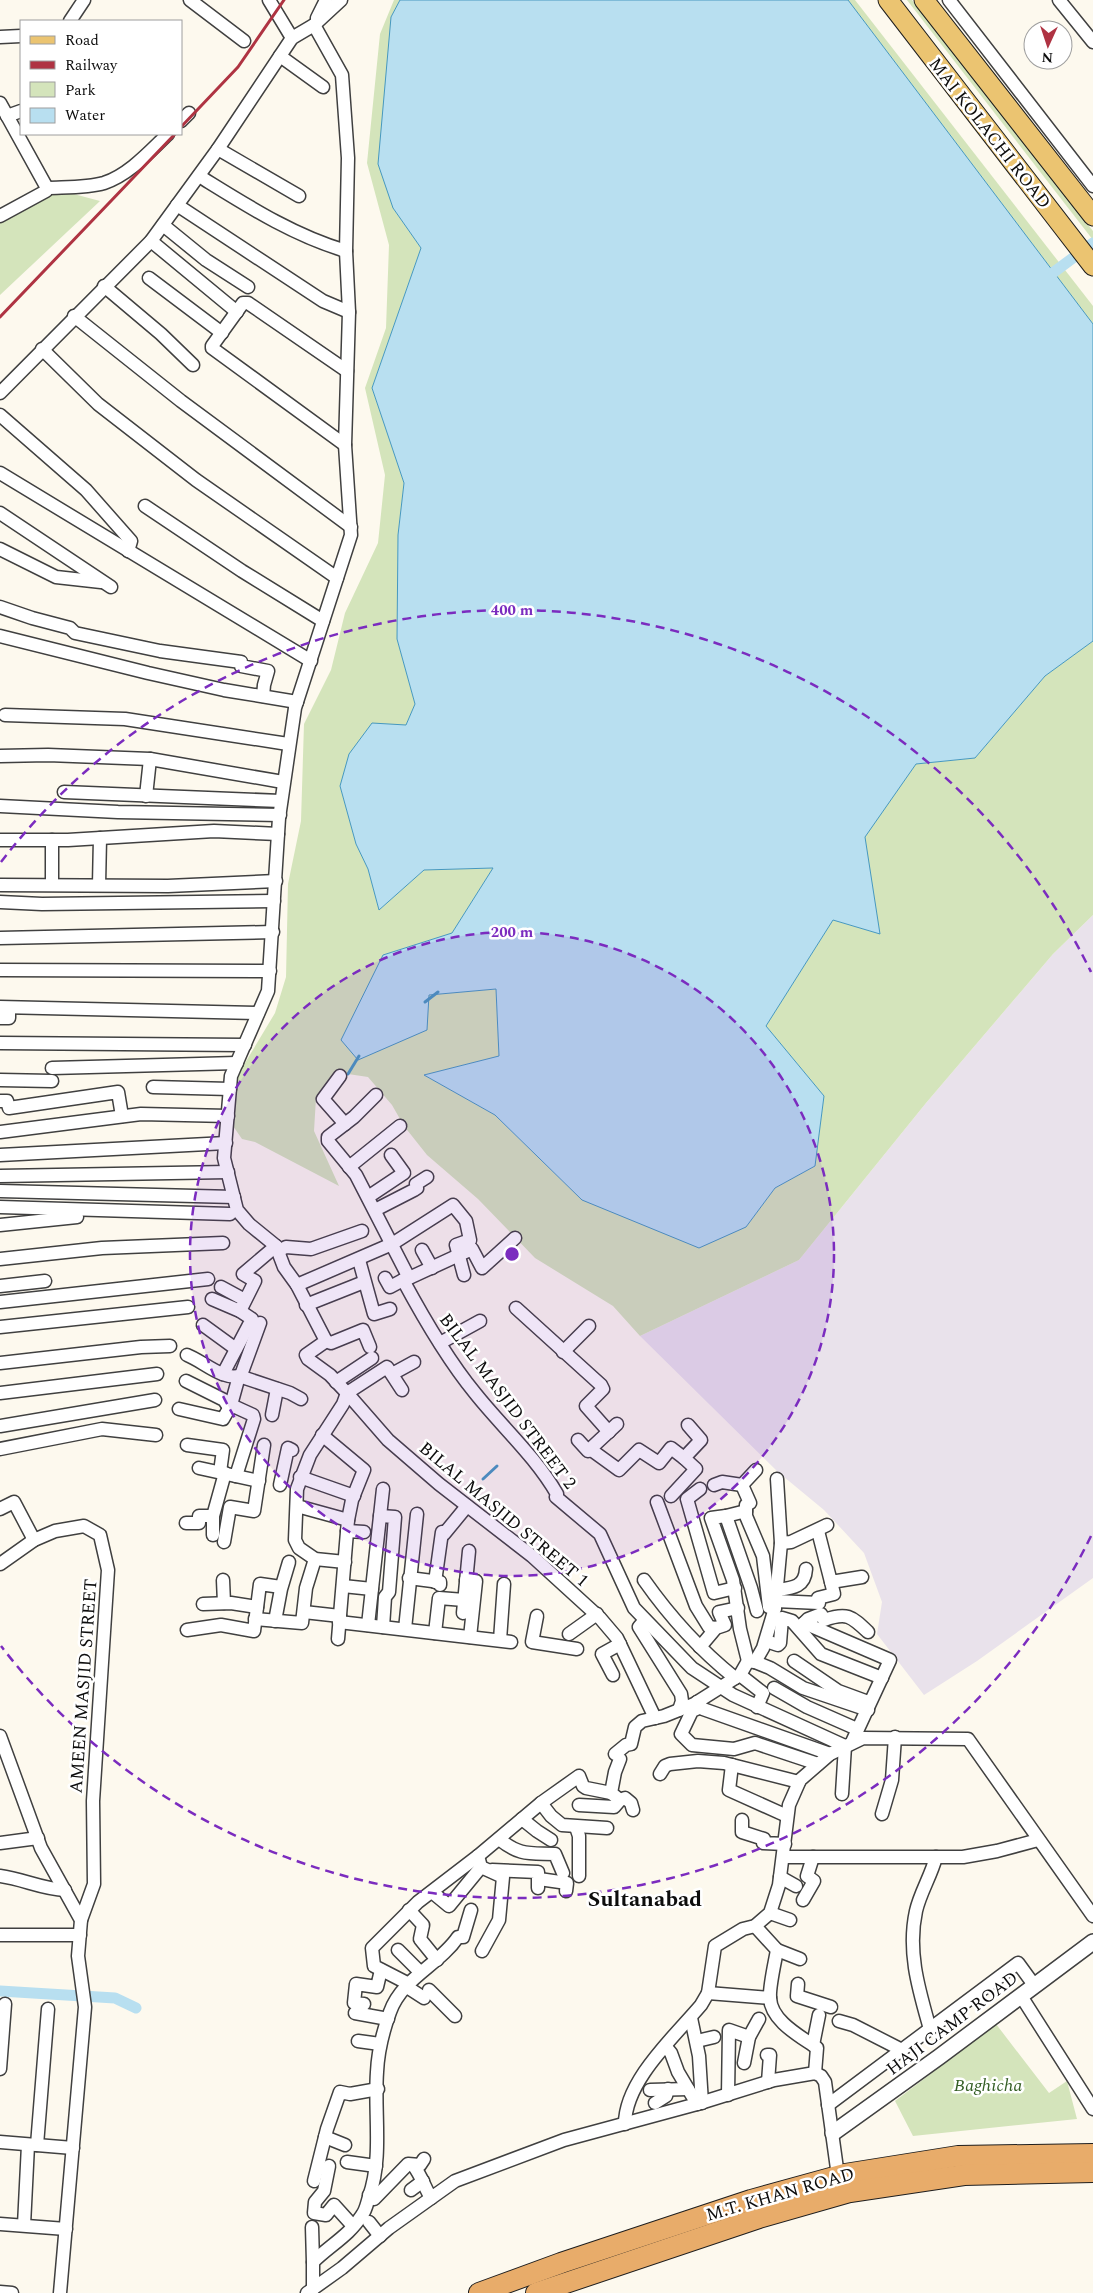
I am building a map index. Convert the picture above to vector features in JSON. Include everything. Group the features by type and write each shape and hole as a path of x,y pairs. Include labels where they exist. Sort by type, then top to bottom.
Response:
{"highway":[{"name":"M.T. KHAN ROAD","path":"479,2293 561,2263 751,2200 838,2176 958,2156 1093,2154"},
{"name":"M.T. KHAN ROAD","path":"536,2293 759,2218 850,2192 964,2175 1093,2172"}],"main road":[{"name":"MAI KOLACHI ROAD","path":"888,0 1093,266"},
{"name":"MAI KOLACHI ROAD","path":"924,0 1093,216"}],"street":[{"path":"71,20 84,0"},
{"path":"190,0 244,41"},
{"path":"269,0 292,38"},
{"path":"314,25 326,0"},
{"path":"0,393 74,316 151,241 218,149 292,38 314,25 341,0"},
{"path":"949,0 1088,171 1093,186"},
{"path":"1059,0 1093,42"},
{"path":"234,1213 234,1197 224,1158 231,1076 268,991 278,834 288,744 297,702 352,535 345,444 349,312 346,251 348,158 342,75 314,25"},
{"path":"0,37 20,36"},
{"path":"280,56 324,87"},
{"path":"2,109 20,111"},
{"path":"2,109 47,188"},
{"path":"0,216 46,191 47,188 96,185 113,180 124,173 167,135"},
{"path":"218,149 299,196"},
{"path":"199,176 254,211 320,244 346,251"},
{"path":"177,206 323,301 349,312"},
{"path":"163,225 206,260 248,287"},
{"path":"151,241 238,312"},
{"path":"149,278 222,333"},
{"path":"104,286 161,334 193,365"},
{"path":"345,444 212,348 243,303 248,302 347,371"},
{"path":"74,316 181,402 351,527"},
{"path":"42,349 98,404 143,439 196,480 337,578"},
{"path":"0,415 86,490 131,541 128,551"},
{"path":"0,473 311,661"},
{"path":"145,506 242,571 323,621"},
{"path":"0,514 107,585 56,577 0,549"},
{"path":"0,606 32,618 70,628 75,633 160,651 241,662 241,666 268,671 263,696"},
{"path":"0,636 148,673 297,702"},
{"path":"5,715 125,718 288,744"},
{"path":"0,756 48,755 150,759 284,782"},
{"path":"146,796 150,759"},
{"path":"64,792 172,798 281,801"},
{"path":"0,806 118,812 280,815"},
{"path":"0,840 100,838 214,831 278,834"},
{"path":"99,885 100,838"},
{"path":"52,840 52,884"},
{"path":"0,885 168,886 276,881"},
{"path":"0,902 61,904 274,902"},
{"path":"0,938 272,932"},
{"path":"0,970 270,971"},
{"path":"0,1018 9,1018 5,1008 258,1013"},
{"path":"0,1043 245,1045"},
{"path":"52,1068 237,1063"},
{"path":"340,1076 323,1098 345,1124"},
{"path":"0,1080 52,1081"},
{"path":"153,1087 230,1089"},
{"path":"0,1101 7,1101 9,1108 118,1092 122,1116"},
{"name":"BILAL MASJID STREET 2","path":"376,1095 328,1137 334,1150 349,1167 375,1210 392,1244 425,1321 474,1392 545,1474 557,1494 556,1497 600,1534 634,1608 692,1668 720,1687 758,1707 849,1744"},
{"path":"0,1132 140,1114 228,1116"},
{"path":"349,1167 400,1126"},
{"path":"0,1155 226,1143"},
{"path":"368,1197 404,1174 391,1155"},
{"path":"0,1176 228,1172"},
{"path":"375,1210 417,1188 416,1184 427,1177"},
{"path":"0,1191 234,1197"},
{"path":"297,1285 359,1260 392,1244 453,1205 466,1221 470,1240 456,1245 464,1275"},
{"path":"0,1207 78,1211 234,1213 276,1247 284,1267 297,1285 326,1341 331,1343 363,1330 371,1352 336,1382"},
{"path":"0,1224 78,1217 78,1211"},
{"path":"243,1305 255,1281 242,1274 276,1247 311,1249 362,1231"},
{"path":"385,1278 390,1287 472,1249 482,1268 515,1238"},
{"path":"0,1259 102,1248 223,1243"},
{"path":"422,1250 432,1268"},
{"path":"359,1260 374,1314 390,1309"},
{"path":"0,1302 208,1279"},
{"path":"0,1286 45,1281"},
{"path":"306,1305 364,1282"},
{"path":"221,1287 243,1305 252,1319 223,1374"},
{"path":"212,1299 243,1305"},
{"path":"0,1326 188,1307"},
{"path":"516,1308 601,1385 603,1389 601,1393 586,1406 613,1428 590,1449"},
{"path":"440,1343 480,1321"},
{"path":"179,1409 223,1419 230,1407 239,1376 260,1323"},
{"path":"203,1325 236,1349"},
{"path":"563,1352 589,1326"},
{"name":"BILAL MASJID STREET 1","path":"326,1341 306,1355 347,1393 388,1440 467,1506 532,1556 607,1625 620,1644 655,1718"},
{"path":"0,1364 142,1347 170,1346"},
{"path":"187,1354 223,1374 234,1378 239,1376 290,1393 301,1399"},
{"path":"392,1374 414,1362"},
{"path":"345,1562 315,1560 299,1548 294,1540 298,1483 322,1435 343,1404 347,1393 387,1367 402,1390"},
{"path":"0,1393 157,1374"},
{"path":"186,1381 224,1400 230,1407 253,1415 254,1419 227,1474 213,1516 213,1535"},
{"path":"272,1415 277,1389"},
{"path":"0,1426 155,1400"},
{"path":"684,1458 701,1440 688,1425"},
{"path":"0,1449 102,1430 156,1435"},
{"path":"322,1435 364,1470 354,1496 348,1525 338,1639"},
{"path":"578,1440 588,1451 590,1449 619,1470 639,1450 658,1464 671,1448 696,1469 671,1496"},
{"path":"187,1445 223,1450 227,1474"},
{"path":"224,1542 230,1507 254,1511 264,1445"},
{"path":"280,1485 288,1448 292,1450"},
{"path":"198,1468 227,1474 259,1484 280,1485 298,1483 354,1496"},
{"path":"742,1485 756,1470"},
{"path":"777,1479 781,1543 776,1600 766,1642 752,1662 738,1676 720,1687 692,1711 681,1734 692,1745 734,1749 755,1743 818,1764"},
{"path":"714,1485 722,1482 734,1482 742,1485 750,1503 746,1506 746,1510 763,1556 769,1607 803,1582 806,1569"},
{"path":"368,1625 383,1489"},
{"path":"700,1489 687,1499 714,1593 735,1588"},
{"path":"0,1509 14,1502 34,1540"},
{"path":"657,1502 696,1606 709,1626 716,1628"},
{"path":"297,1506 364,1532"},
{"path":"435,1582 443,1533 467,1506"},
{"path":"746,1510 711,1518 735,1588 740,1629 752,1662"},
{"path":"405,1629 417,1514"},
{"path":"186,1523 199,1523 199,1516 213,1516"},
{"path":"380,1516 395,1518 389,1592 385,1597 383,1627"},
{"path":"726,1516 757,1611"},
{"name":"AMEEN MASJID STREET","path":"0,1564 34,1540 55,1531 84,1526 100,1535 108,1570 93,1792 94,1884 82,1920 78,1956 85,2007 60,2293"},
{"path":"776,1600 819,1603 818,1598 834,1594 823,1528 791,1542 781,1543"},
{"path":"463,1613 469,1551"},
{"path":"203,1604 224,1604 256,1613 275,1621 302,1623 306,1588 315,1560"},
{"path":"275,1621 288,1562"},
{"path":"831,1582 862,1577"},
{"path":"409,1578 440,1582 435,1633"},
{"path":"223,1580 224,1604"},
{"path":"466,1580 476,1581 470,1637"},
{"path":"644,1580 666,1610 700,1647 763,1693 758,1707"},
{"path":"187,1630 221,1625 254,1631 260,1584 281,1587"},
{"path":"304,1612 368,1625 506,1641 504,1584"},
{"path":"343,1586 372,1589"},
{"path":"439,1598 464,1600"},
{"path":"794,1602 798,1624 821,1654 882,1678"},
{"path":"700,1647 716,1628 725,1625 719,1612 738,1608"},
{"path":"569,1634 597,1614"},
{"path":"798,1624 821,1614 824,1620 845,1615 852,1617 868,1632"},
{"path":"537,1616 532,1642 578,1649"},
{"path":"766,1642 778,1645 780,1643 782,1618 890,1660 849,1744 842,1794"},
{"path":"645,1620 639,1627 681,1694 682,1701 679,1710"},
{"path":"613,1675 602,1654 620,1644"},
{"path":"794,1661 838,1691 869,1706"},
{"path":"752,1662 770,1668 803,1688 869,1706"},
{"path":"774,1688 807,1707 857,1729"},
{"path":"579,1805 614,1807 616,1796 614,1772 618,1756 626,1745 631,1744 635,1727 642,1721 699,1704 830,1754"},
{"path":"0,1736 38,1838 82,1920"},
{"path":"882,1814 892,1780 895,1737"},
{"path":"625,2124 625,2112 638,2081 701,2005 708,1993 716,1946 743,1929 755,1926 770,1913 784,1857 789,1805 799,1782 830,1754 849,1744 863,1738 968,1739 1093,1916"},
{"path":"660,1774 665,1766 679,1762 707,1761 732,1765 799,1782"},
{"path":"732,1765 729,1790 787,1816"},
{"path":"432,1892 449,1906 499,1839 541,1803 579,1776 583,1786 586,1788 625,1798 631,1803 633,1810"},
{"path":"748,1798 742,1832 764,1839 763,1843 785,1844"},
{"path":"541,1803 550,1815 562,1825 607,1828"},
{"path":"522,1819 551,1840"},
{"path":"576,1827 579,1842 579,1876"},
{"path":"0,1843 38,1838"},
{"path":"499,1839 512,1850 521,1853 555,1854 564,1873"},
{"path":"784,1857 964,1856 997,1851 1038,1840"},
{"path":"803,1900 814,1881 807,1876 813,1857"},
{"path":"930,2029 916,1976 911,1942 916,1910 932,1873 936,1857"},
{"path":"482,1864 503,1877 499,1920 482,1952"},
{"path":"455,2016 427,1994 381,1970 372,1963 372,1948 409,1910 432,1892 482,1864 538,1872 538,1884 566,1882 566,1890"},
{"path":"0,1876 20,1878 51,1890 65,1890"},
{"path":"780,1876 796,1886"},
{"path":"409,1910 423,1925 420,1939 437,1960"},
{"path":"313,2262 344,2237 364,2212 376,2166 380,2044 396,1999 420,1972 449,1950 458,1937 463,1937 471,1910"},
{"path":"770,1913 790,1920"},
{"path":"755,1926 777,1950 800,1959"},
{"path":"0,1935 80,1935"},
{"name":"HAJI CAMP ROAD","path":"832,2133 1093,1942"},
{"path":"398,1950 420,1972"},
{"path":"777,1950 770,1998 774,2013 786,2025 817,2048 815,2073"},
{"path":"828,2105 1018,1963 1034,1985"},
{"path":"381,1970 377,1987 356,1984 354,2003 359,2009 388,2019"},
{"path":"798,1984 797,1996 831,2007"},
{"path":"708,1993 770,1998"},
{"path":"1021,1996 1093,2109"},
{"path":"0,2069 5,2004"},
{"path":"24,2225 48,2009"},
{"path":"813,2045 819,2015"},
{"path":"690,2018 697,2041 700,2104"},
{"path":"744,2063 749,2037 759,2019"},
{"path":"839,2021 860,2028 902,2050"},
{"path":"728,2095 729,2030 749,2037"},
{"path":"697,2041 714,2037"},
{"path":"358,2041 380,2044"},
{"path":"666,2047 671,2053 678,2072 688,2089 700,2104"},
{"path":"767,2055 770,2055 768,2082"},
{"path":"310,2291 342,2268 380,2236 455,2181 564,2140 700,2104 768,2082 815,2073 821,2076 825,2082 838,2176"},
{"path":"314,2181 325,2137 340,2092 350,2094 378,2089"},
{"path":"655,2103 666,2096 668,2089"},
{"path":"650,2090 688,2089"},
{"path":"325,2137 346,2144"},
{"path":"0,2142 73,2148"},
{"path":"347,2162 376,2166"},
{"path":"369,2195 374,2198 390,2190 408,2164 418,2162 431,2198"},
{"path":"329,2166 324,2191 315,2202 314,2213 326,2215 334,2205 353,2226"},
{"path":"411,2190 423,2180"},
{"path":"369,2222 380,2236"},
{"path":"0,2224 66,2229"},
{"path":"310,2291 313,2262 312,2227"},
{"path":"0,2292 12,2293"}],"shaded area":[{"path":"1093,915 1093,1578 977,1661 924,1695 877,1634 882,1602 864,1553 824,1510 778,1472 640,1336 799,1260 926,1103 1053,954"}],"green space":[{"path":"394,0 400,0 391,17 393,208 421,248 372,388 404,483 398,535 397,639 415,704 406,725 340,786 356,844 368,869 379,910 424,870 493,868 452,933 383,955 428,995 496,989 499,1056 424,1075 495,1115 582,1200 746,1227 775,1188 815,1166 824,1096 766,1026 833,920 880,934 864,838 916,764 975,758 1045,676 1093,641 1093,915 1053,954 926,1103 799,1260 640,1336 613,1306 535,1258 478,1199 427,1155 404,1126 392,1105 368,1077 348,1074 335,1076 316,1098 314,1131 339,1186 255,1142 242,1139 233,1126 239,1073 275,1013 286,977 288,884 301,821 304,724 331,670 345,613 378,543 385,475 365,388 386,328 389,245 367,163 380,34"},
{"path":"848,0 855,0 1093,306 1093,324"},
{"path":"907,0 912,0 1093,231 1093,240"},
{"path":"55,189 100,201 0,295 0,220"},
{"name":"Baghicha","path":"996,2024 1049,2093 1067,2081 1077,2119 913,2136 895,2101"}],"water":[{"path":"400,0 848,0 1093,324 1093,641 1045,676 975,758 916,764 865,837 880,934 833,920 766,1026 824,1096 815,1166 775,1188 746,1227 699,1248 582,1200 495,1115 424,1075 499,1056 496,989 429,995 427,1030 358,1060 341,1040 383,955 452,933 493,868 424,870 379,910 368,869 356,844 340,786 349,754 372,723 406,725 415,704 397,639 398,535 404,483 372,388 421,248 393,208 378,164 391,17"}],"waterway":[{"path":"1054,272 1093,243"},
{"path":"425,1002 438,992"},
{"path":"348,1074 359,1056"},
{"path":"483,1479 497,1466"},
{"path":"0,1991 115,1998 136,2008"}],"railway":[{"path":"182,126 238,67 284,0"},
{"path":"0,317 174,135"}],"district":[{"name":"Sultanabad","path":"645,1898"}]}
